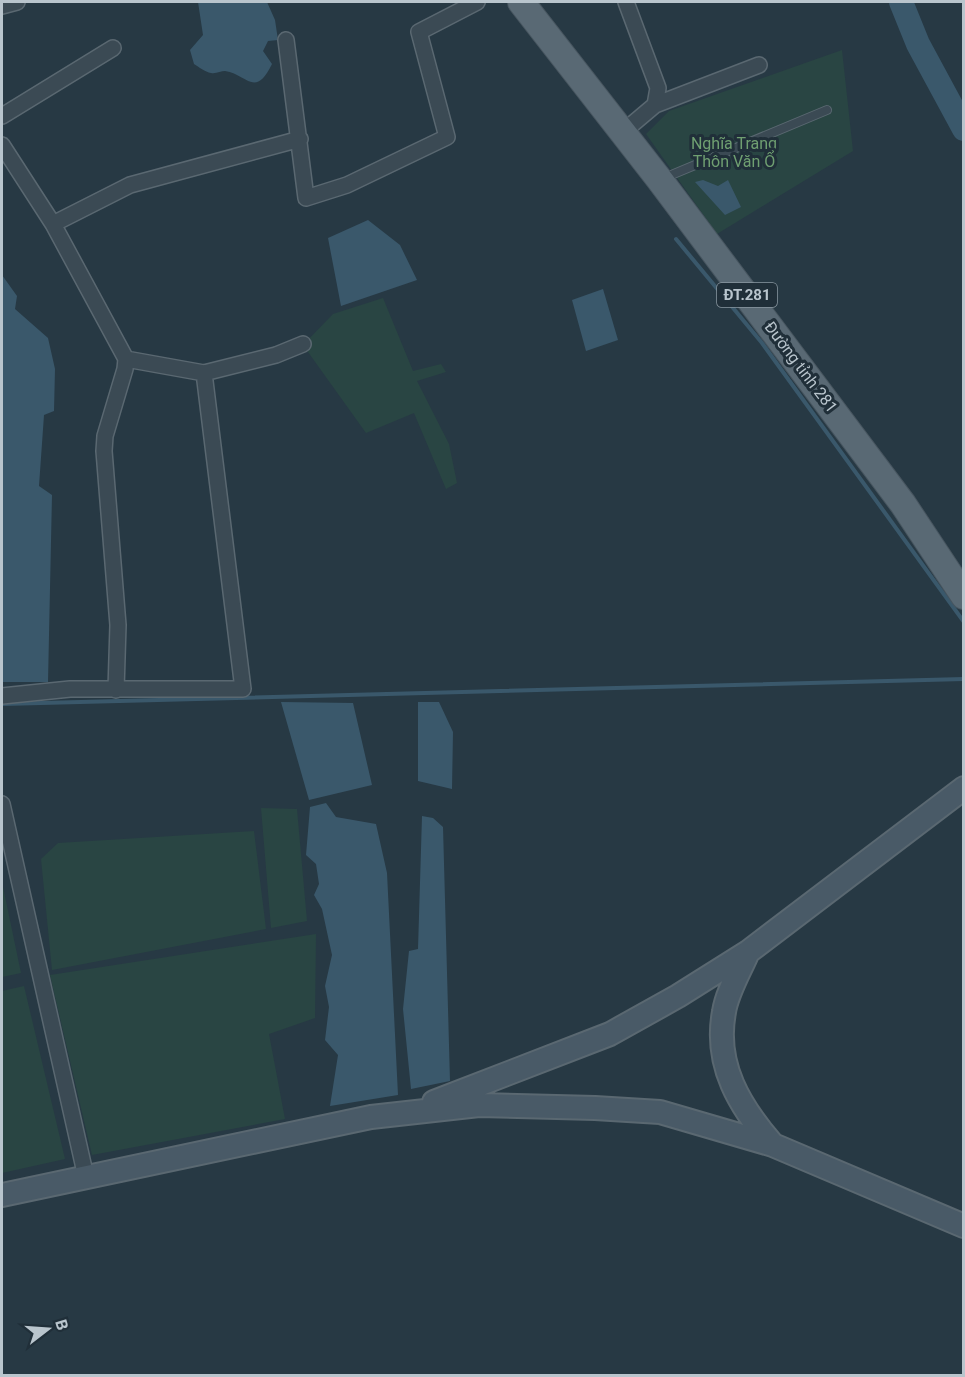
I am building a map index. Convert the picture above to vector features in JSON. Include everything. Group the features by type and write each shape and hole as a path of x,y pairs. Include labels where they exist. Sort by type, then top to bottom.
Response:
{"main road":[{"name":"Đường tỉnh 281","path":"521,2 659,179 903,504 963,596"},
{"path":"408,1112 610,1034 678,996 748,952 963,788"},
{"path":"748,952 724,1011 722,1040 726,1070 735,1094 748,1116 772,1145"},
{"path":"2,1195 371,1117 505,1105 660,1112 772,1145 963,1226"}],"street":[{"path":"2,6 17,2"},
{"path":"286,40 306,198 347,185 447,137 419,32 477,2"},
{"path":"626,2 658,88 655,105"},
{"path":"2,116 113,48"},
{"path":"623,132 655,105 759,65"},
{"path":"53,224 130,185 300,139"},
{"path":"2,145 53,224 126,359 105,436 104,451 118,625 116,690"},
{"path":"126,359 204,373 276,355 303,345"},
{"path":"2,696 70,689 243,689 204,373"},
{"path":"2,804 86,1177"}],"lane":[{"path":"659,179 827,110"}],"green space":[{"name":"Nghĩa Trang Thôn Văn Ổ","path":"842,50 853,151 717,234 646,134 669,111"},
{"path":"383,298 413,371 441,364 446,372 417,381 449,444 457,483 446,489 414,413 366,433 303,345 333,314"},
{"path":"261,808 297,809 307,921 271,928"},
{"path":"254,831 266,929 52,970 41,859 58,843"},
{"path":"2,882 21,973 2,977"},
{"path":"316,934 315,1018 269,1034 285,1119 92,1155 50,975"},
{"path":"24,986 65,1159 2,1173 2,991"}],"water":[{"path":"198,2 267,2 275,20 278,40 268,41 263,51 272,64 261,80 250,82 225,71 211,73 194,64 190,50 203,35"},
{"path":"703,180 718,186 728,180 741,207 725,215 695,182"},
{"path":"368,220 400,245 417,280 341,306 328,238"},
{"path":"2,275 17,296 15,309 48,338 55,369 54,411 44,415 39,486 52,495 48,682 2,682"},
{"path":"603,289 618,340 586,351 572,300"},
{"path":"281,702 353,703 372,785 309,800"},
{"path":"418,702 439,702 453,732 452,789 418,781"},
{"path":"326,803 336,817 376,824 387,873 398,1095 330,1106 338,1055 325,1040 329,1007 325,986 332,955 322,909 314,895 319,884 316,864 306,855 310,807"},
{"path":"422,816 433,818 443,827 450,1081 411,1089 403,1009 409,951 418,949"}],"waterway":[{"path":"901,2 918,44 964,129"},
{"path":"676,239 762,343 964,622"},
{"path":"2,704 964,679"}]}
